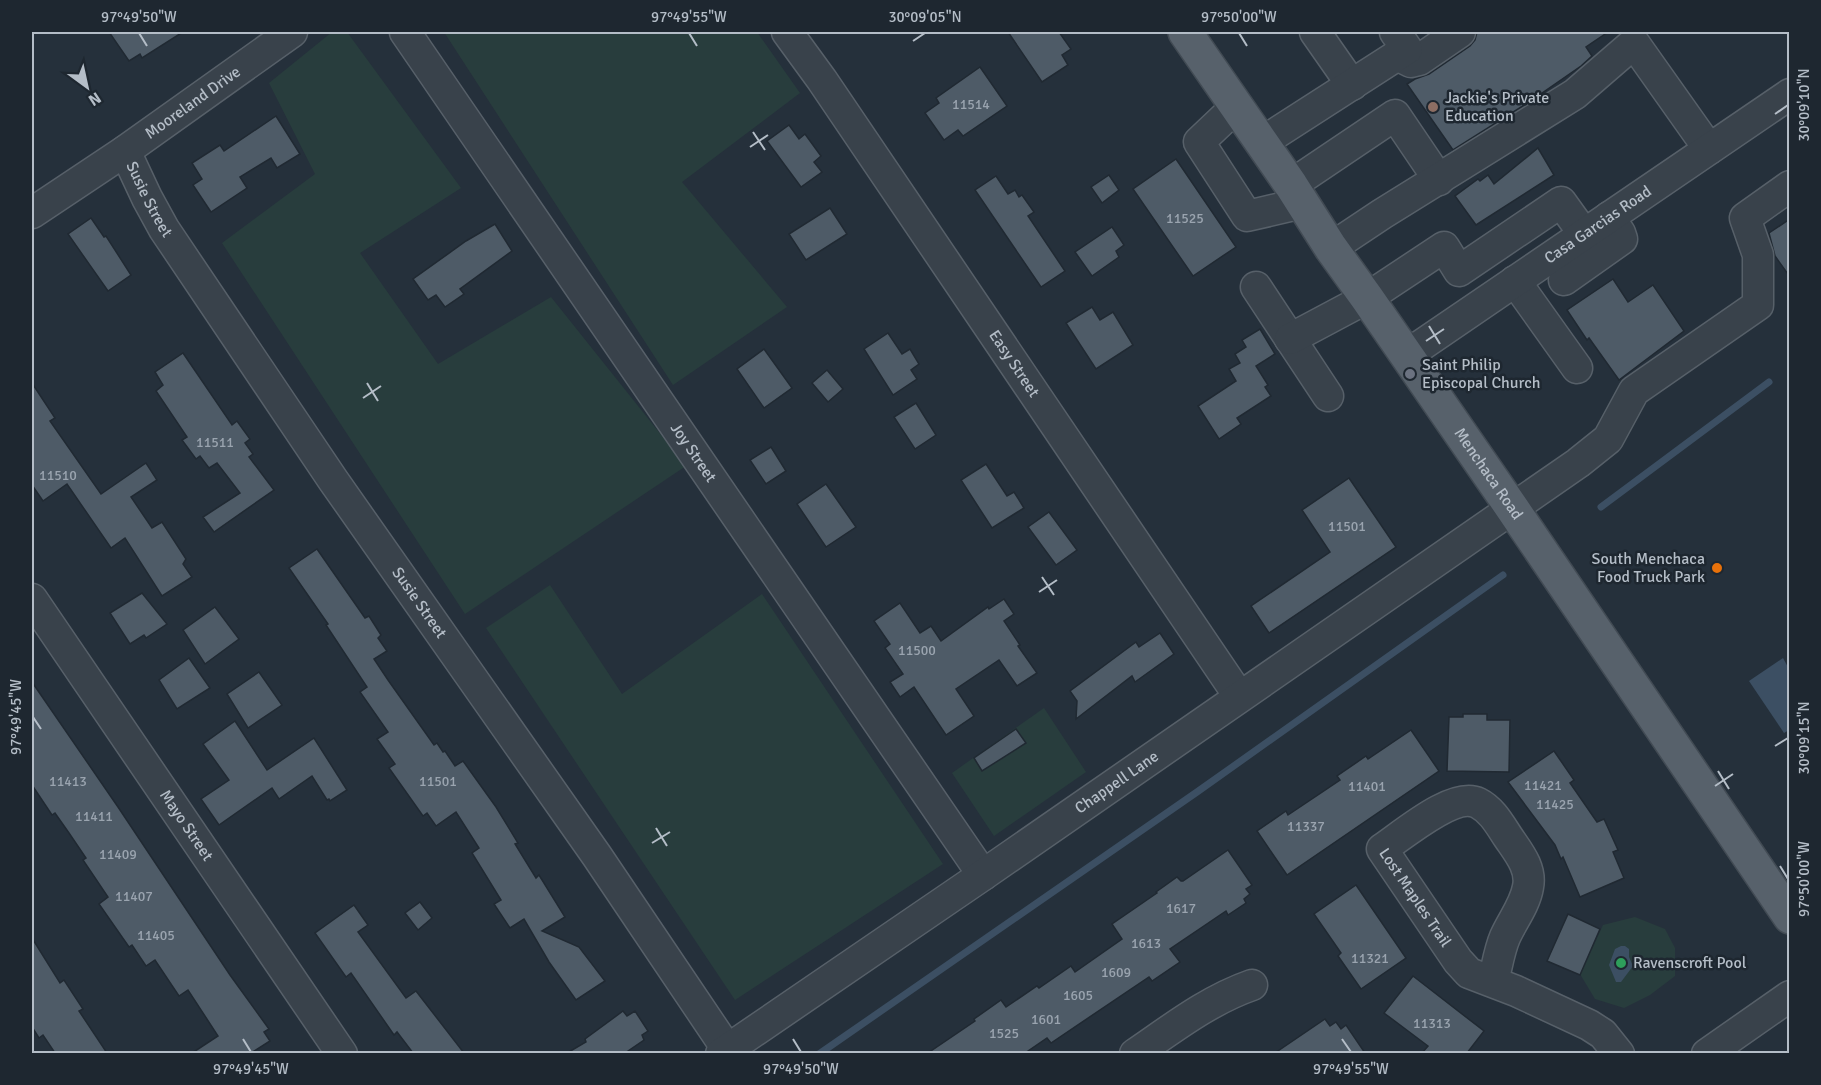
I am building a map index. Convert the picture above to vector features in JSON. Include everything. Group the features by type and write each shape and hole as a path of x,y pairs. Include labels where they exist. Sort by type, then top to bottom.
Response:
{"main road":[{"name":"Menchaca Road","path":"1185,32 1790,917"}],"street":[{"name":"Mooreland Drive","path":"32,213 125,151 292,32"},
{"name":"Joy Street","path":"405,32 983,874"},
{"name":"Easy Street","path":"787,32 822,80 1239,696"},
{"path":"1314,32 1352,85"},
{"path":"1262,143 1352,85 1396,43 1411,62 1419,60 1461,32"},
{"path":"1331,248 1575,94 1634,43 1709,149"},
{"name":"Casa Garcias Road","path":"1407,355 1790,94"},
{"path":"1237,106 1199,142 1248,216 1297,194 1395,116 1439,180"},
{"name":"Susie Street","path":"125,151 164,229 313,451 590,847 724,1051"},
{"name":"Chappell Lane","path":"724,1051 1578,464 1608,440 1634,392 1758,306 1758,255 1745,218 1790,186"},
{"path":"1459,271 1561,202 1584,234"},
{"path":"1564,280 1622,239 1609,217"},
{"path":"1290,339 1367,298 1444,247 1482,303"},
{"path":"1515,281 1577,368"},
{"path":"1257,287 1328,396"},
{"name":"Mayo Street","path":"32,599 342,1053"},
{"name":"Lost Maples Trail","path":"1494,982 1503,940 1522,904 1528,886 1528,873 1524,862 1495,817 1486,807 1464,800 1440,809 1382,849 1458,961 1469,973 1589,1025 1604,1035 1619,1053"},
{"path":"1135,1053 1206,1005 1229,993 1252,985"},
{"path":"1707,1053 1790,996"}],"green space":[{"path":"332,32 347,32 461,188 360,253 438,364 551,297 686,466 465,614 222,243 315,174 269,83"},
{"path":"444,32 757,32 800,93 682,182 787,307 673,385"},
{"path":"550,585 622,694 762,594 943,864 735,1000 486,628"},
{"path":"1044,708 1086,772 994,836 952,773"},
{"path":"1635,917 1665,929 1675,948 1675,976 1650,995 1624,1008 1595,999 1580,974 1603,925"}],"water":[{"path":"1783,658 1789,669 1789,730 1784,733 1749,681"},
{"name":"Ravenscroft Pool","path":"1621,946 1629,949 1629,957 1633,966 1621,982 1616,982 1609,965 1615,949"}],"building":[{"path":"109,32 183,32 142,58 140,54 129,61"},
{"path":"1008,32 1059,32 1071,49 1062,55 1068,65 1042,82"},
{"path":"1477,32 1608,32 1586,47 1592,56 1581,66 1453,150 1407,84 1429,74 1470,46"},
{"path":"980,67 1007,106 963,136 958,130 944,140 925,113 939,103 936,98"},
{"path":"276,116 300,154 277,168 271,158 240,177 247,188 211,212 193,185 202,179 192,163 220,145 224,151"},
{"path":"789,125 799,139 805,134 821,156 814,162 822,172 801,187 767,141"},
{"path":"1538,148 1554,175 1476,225 1455,196 1478,179 1480,181 1488,175 1494,184"},
{"path":"1176,159 1236,247 1193,276 1133,189"},
{"path":"1109,175 1119,190 1102,203 1091,187"},
{"path":"996,176 1008,194 1015,190 1019,197 1022,195 1034,212 1028,216 1065,271 1041,287 975,190"},
{"path":"830,208 847,234 806,260 789,234"},
{"path":"91,218 104,237 106,236 131,275 108,291 68,234"},
{"path":"1790,219 1790,277 1775,256 1769,233"},
{"path":"495,224 512,251 460,289 464,294 445,307 436,295 428,300 413,279 466,241"},
{"path":"1112,227 1124,245 1116,251 1119,257 1092,276 1075,252"},
{"path":"1613,279 1628,302 1653,285 1684,331 1619,380 1589,338 1587,340 1567,310"},
{"path":"1092,307 1100,320 1113,312 1133,345 1096,369 1066,323"},
{"path":"1260,329 1275,354 1256,366 1268,385 1265,387 1271,396 1237,418 1241,424 1219,439 1198,406 1236,381 1229,369 1240,363 1235,354 1246,347 1242,340"},
{"path":"888,333 902,354 910,349 919,364 911,370 917,379 893,395 864,349"},
{"path":"764,349 792,388 764,408 737,369"},
{"path":"183,353 232,425 237,421 250,439 245,443 253,454 249,457 274,490 214,532 203,517 240,493 217,463 209,468 200,456 196,459 182,440 187,437 156,391 163,385 155,372"},
{"path":"827,370 843,389 828,402 812,383"},
{"path":"32,383 55,418 50,421 101,494 146,463 157,480 131,497 152,528 162,522 186,559 183,564 192,577 162,596 125,538 111,548 67,484 43,501 32,485"},
{"path":"916,403 936,435 915,449 894,417"},
{"path":"771,447 786,471 766,484 750,460"},
{"path":"986,464 1007,496 1014,492 1024,508 992,528 961,480"},
{"path":"1349,478 1396,547 1269,633 1251,606 1330,552 1302,510"},
{"path":"826,484 856,527 826,547 797,504"},
{"path":"1049,512 1077,550 1056,565 1028,527"},
{"path":"317,549 365,618 369,616 381,635 378,638 387,651 374,659 388,680 434,745 437,743 443,752 445,751 455,766 463,761 496,807 536,878 539,875 565,917 542,931 579,947 605,981 576,1000 549,962 524,919 510,928 494,904 501,900 472,853 479,848 456,812 436,826 427,813 423,816 389,768 395,764 377,739 388,732 360,692 367,687 326,625 328,624 289,568"},
{"path":"142,593 167,624 146,638 144,635 130,644 110,613"},
{"path":"1004,599 1014,614 1004,621 1037,673 1017,686 999,660 956,689 974,716 946,735 914,687 900,697 890,682 903,674 885,648 890,644 874,621 900,603 920,633 931,626 941,641 988,607 989,609"},
{"path":"215,607 239,639 205,664 183,630"},
{"path":"1160,633 1174,654 1135,682 1132,676 1076,719 1077,701 1070,691 1136,642 1139,647"},
{"path":"189,658 210,688 177,709 159,680"},
{"path":"259,672 282,705 248,728 227,694"},
{"path":"32,682 269,1029 264,1032 270,1041 251,1053 192,1053 218,1036 188,990 179,996 155,960 146,966 132,945 129,947 99,904 108,897 83,860 86,858 55,813 52,815 32,785"},
{"path":"1463,714 1487,714 1487,720 1510,720 1509,772 1447,771 1449,717 1463,717"},
{"path":"235,721 267,770 314,738 347,790 330,801 327,800 312,776 279,799 272,788 219,825 201,799 229,780 203,744"},
{"path":"1016,729 1026,743 982,771 974,758"},
{"path":"1411,730 1439,771 1287,875 1257,831 1286,811 1288,815 1340,780 1337,776 1366,756 1368,759"},
{"path":"1554,751 1574,780 1570,783 1597,822 1604,819 1618,850 1613,852 1624,878 1580,897 1563,857 1561,859 1555,845 1508,782"},
{"path":"1228,850 1252,885 1246,889 1250,894 1244,899 1246,903 1228,915 1226,911 1170,949 1180,962 1152,981 1149,977 1051,1043 1047,1038 1025,1053 928,1053 1001,1000 1006,1007 1071,966 1075,972 1122,939 1112,924 1177,877 1183,881"},
{"path":"1356,885 1406,958 1361,989 1338,956 1341,953 1314,914"},
{"path":"420,902 432,918 418,930 405,913"},
{"path":"354,905 368,925 358,932 406,998 416,991 464,1053 413,1053 397,1032 394,1035 351,973 346,977 315,933"},
{"path":"1568,914 1600,929 1580,975 1547,961"},
{"path":"32,938 60,983 64,980 83,1009 79,1011 107,1053 55,1053 43,1035 39,1038 32,1027"},
{"path":"1413,976 1484,1031 1467,1053 1422,1053 1428,1046 1384,1013"},
{"path":"623,1011 627,1016 635,1011 648,1031 642,1035 644,1040 625,1053 567,1053 586,1042 585,1039"},
{"path":"1325,1019 1330,1026 1336,1022 1341,1029 1346,1025 1365,1053 1275,1053"}],"waterway":[{"path":"1601,507 1769,382"},
{"path":"819,1054 1197,792 1503,575"}],"place":[{"name":"Jackie's Private Education","path":"1433,107"},
{"name":"Saint Philip Episcopal Church","path":"1410,374"},
{"name":"South Menchaca Food Truck Park","path":"1717,568"},
{"name":"Ravenscroft Pool","path":"1621,963"}]}
